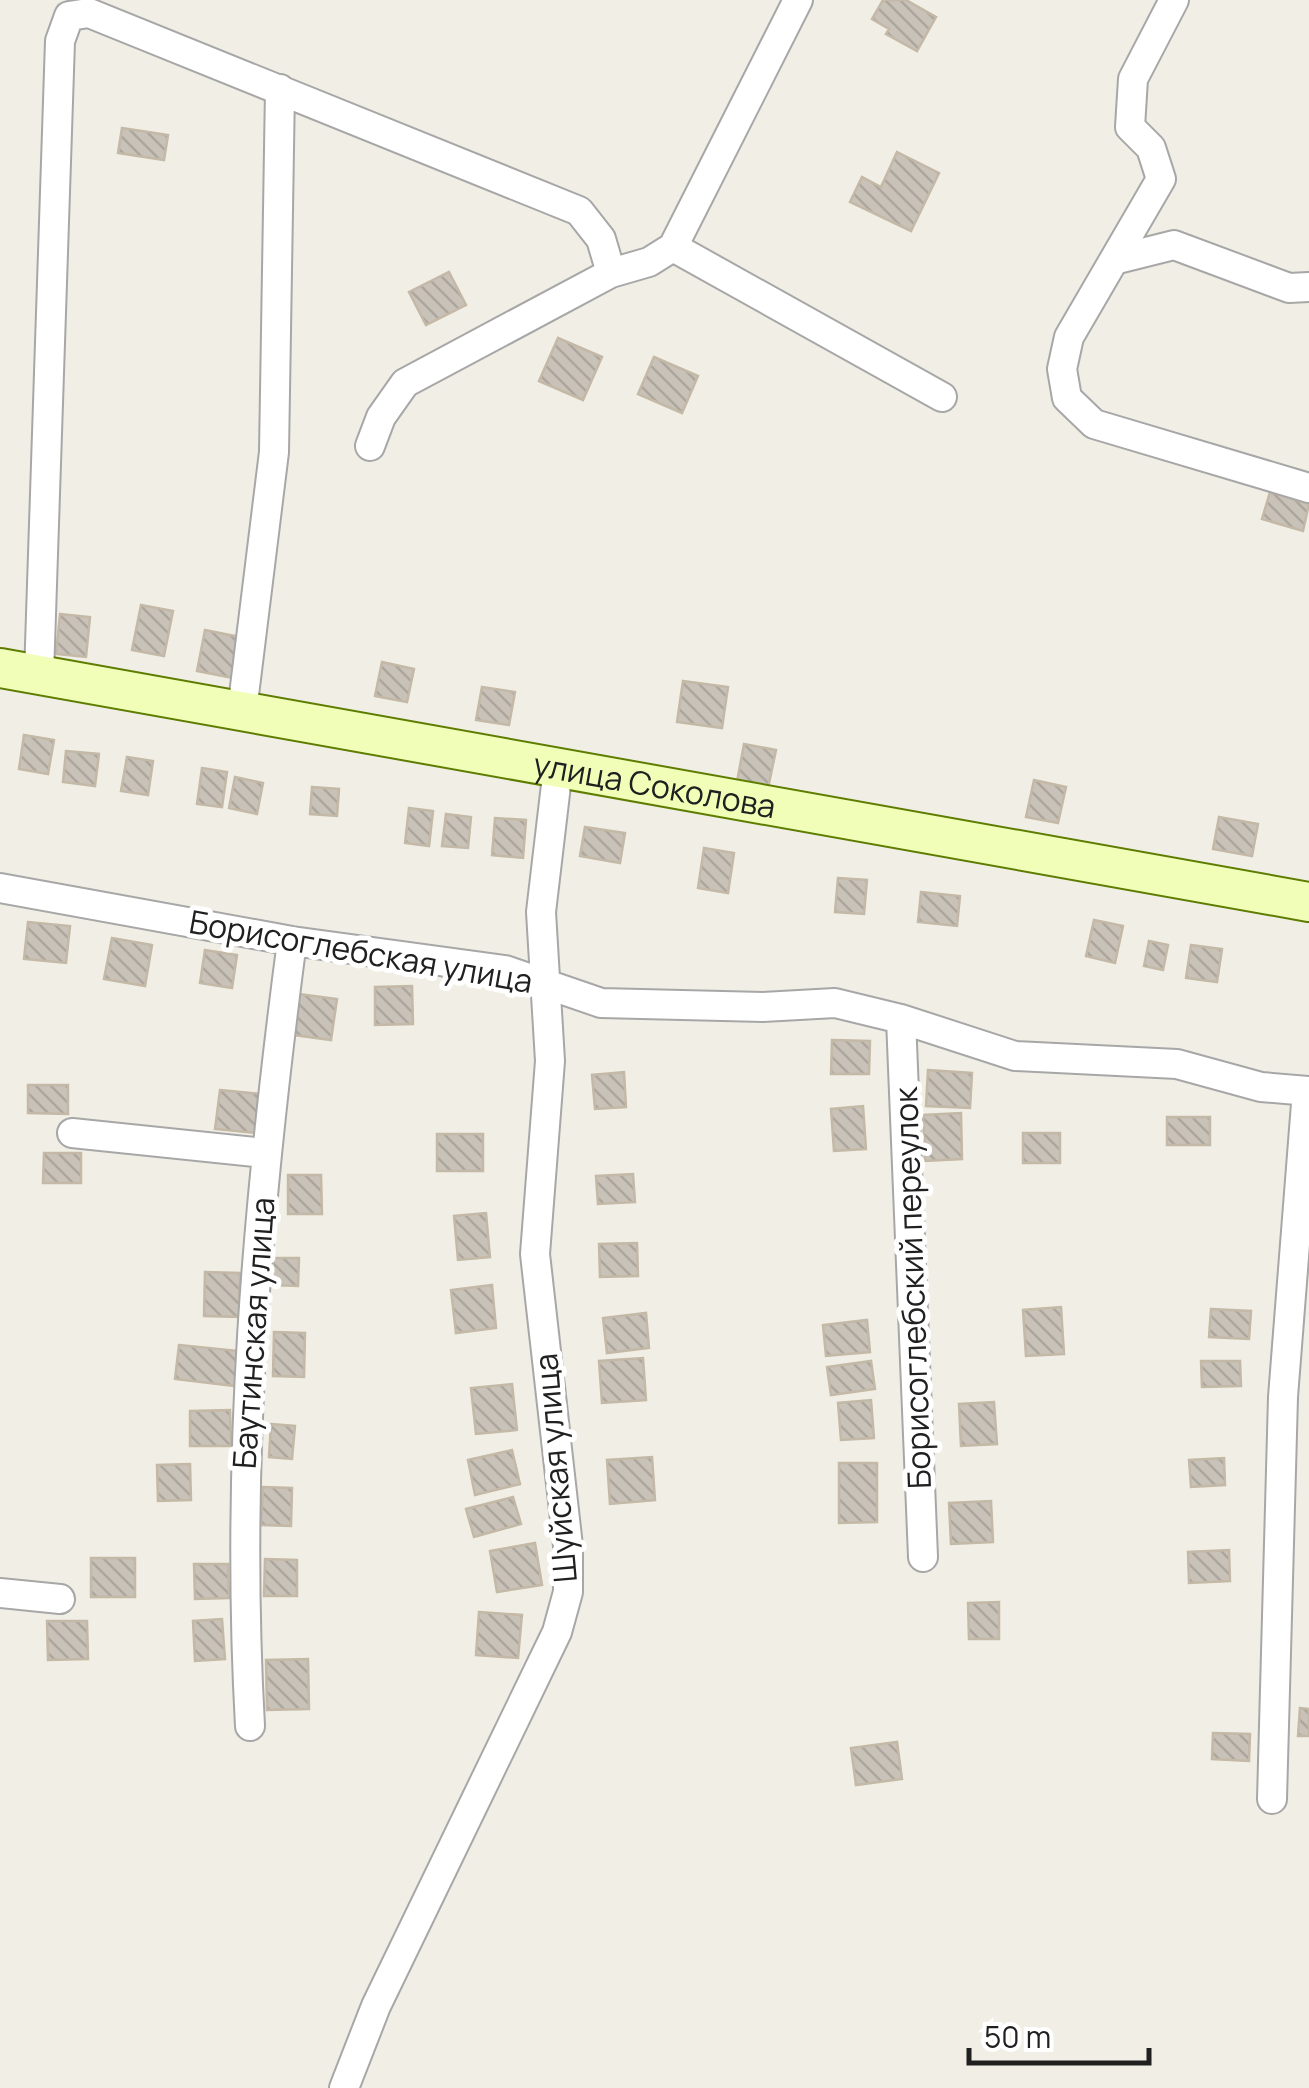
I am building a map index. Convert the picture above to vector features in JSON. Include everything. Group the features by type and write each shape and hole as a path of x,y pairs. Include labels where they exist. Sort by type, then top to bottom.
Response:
{"main road":[{"name":"улица Соколова","path":"0,668 1309,901"}],"street":[{"path":"370,446 382,417 404,383 611,273 649,262 672,247 798,0"},
{"path":"1174,0 1133,79 1130,127 1151,148 1161,180 1069,337 1062,368 1067,398 1094,424 1309,488"},
{"path":"39,675 60,41 69,16 88,13 579,211 601,239 611,273"},
{"path":"242,711 274,452 280,89"},
{"path":"1114,260 1174,245 1290,288 1309,286"},
{"path":"672,247 942,397"},
{"name":"Шуйская улица","path":"344,2088 376,2006 557,1632 568,1592 568,1546 535,1254 550,1061 542,980 541,912 558,768"},
{"name":"Борисоглебская улица","path":"0,888 292,941 505,970 601,1002 763,1007 835,1003 901,1018 1015,1056 1161,1062 1261,1087 1308,1091"},
{"name":"Баутинская улица","path":"250,1726 244,1616 244,1448 264,1152 292,941"},
{"name":"Борисоглебский переулок","path":"901,1018 924,1557"},
{"path":"1272,1800 1284,1379 1308,1091"},
{"path":"72,1133 264,1152"},
{"path":"0,1593 60,1599"}],"building":[{"path":"883,0 906,0 936,17 917,51 886,34 889,29 872,19"},
{"path":"122,128 168,135 164,160 118,153"},
{"path":"897,152 939,173 911,231 850,202 862,177 881,187"},
{"path":"449,272 466,305 426,325 409,292"},
{"path":"558,338 602,357 583,400 539,381"},
{"path":"654,357 698,376 682,413 638,394"},
{"path":"1270,492 1309,504 1303,531 1262,519"},
{"path":"141,605 173,611 164,656 132,650"},
{"path":"60,614 90,617 86,657 56,654"},
{"path":"205,630 240,637 233,678 197,671"},
{"path":"382,662 414,669 407,702 375,696"},
{"path":"683,681 728,687 722,728 677,722"},
{"path":"482,687 515,692 509,725 476,720"},
{"path":"24,735 54,740 48,774 19,769"},
{"path":"744,744 776,750 768,788 737,782"},
{"path":"66,751 99,754 95,786 63,782"},
{"path":"127,757 153,761 148,795 121,791"},
{"path":"202,768 227,772 222,807 197,804"},
{"path":"235,777 263,783 257,814 229,808"},
{"path":"1034,780 1066,787 1058,823 1026,817"},
{"path":"312,787 339,789 337,816 310,814"},
{"path":"409,808 433,811 429,846 405,843"},
{"path":"446,814 471,817 468,848 442,846"},
{"path":"1219,817 1258,824 1252,856 1213,849"},
{"path":"495,818 526,820 523,858 492,855"},
{"path":"585,827 625,833 620,863 580,856"},
{"path":"704,848 734,853 728,893 698,888"},
{"path":"838,878 867,880 864,914 835,912"},
{"path":"921,892 960,896 957,926 918,922"},
{"path":"1094,920 1123,926 1115,963 1086,956"},
{"path":"28,922 70,926 66,963 24,959"},
{"path":"112,938 152,945 145,986 104,979"},
{"path":"1149,941 1168,945 1163,970 1144,966"},
{"path":"1191,945 1222,949 1217,982 1186,978"},
{"path":"205,950 237,955 232,988 200,983"},
{"path":"412,986 413,1024 375,1025 375,987"},
{"path":"299,994 337,999 331,1040 293,1035"},
{"path":"832,1040 870,1041 869,1074 831,1074"},
{"path":"928,1070 972,1073 970,1108 926,1106"},
{"path":"624,1072 626,1107 595,1109 592,1075"},
{"path":"28,1085 68,1085 68,1114 28,1113"},
{"path":"220,1090 261,1094 256,1133 215,1129"},
{"path":"863,1106 866,1149 834,1151 831,1109"},
{"path":"961,1113 962,1159 925,1161 923,1115"},
{"path":"1167,1117 1210,1117 1210,1145 1167,1145"},
{"path":"1023,1133 1060,1133 1060,1163 1023,1163"},
{"path":"437,1134 483,1134 483,1171 437,1171"},
{"path":"44,1153 81,1153 81,1183 43,1183"},
{"path":"633,1174 635,1202 598,1204 596,1176"},
{"path":"288,1175 321,1175 322,1214 288,1214"},
{"path":"486,1213 490,1257 458,1260 454,1216"},
{"path":"637,1243 638,1276 600,1277 599,1244"},
{"path":"273,1258 299,1258 298,1286 272,1285"},
{"path":"205,1272 240,1273 239,1317 204,1316"},
{"path":"492,1285 496,1328 456,1333 451,1290"},
{"path":"1061,1307 1064,1354 1026,1356 1023,1310"},
{"path":"1211,1309 1251,1311 1249,1339 1209,1337"},
{"path":"646,1313 649,1348 607,1353 603,1318"},
{"path":"867,1320 870,1352 826,1356 823,1325"},
{"path":"274,1332 305,1333 304,1377 273,1376"},
{"path":"179,1345 239,1351 235,1386 175,1379"},
{"path":"643,1358 646,1400 602,1403 599,1361"},
{"path":"871,1361 875,1389 831,1395 827,1367"},
{"path":"1201,1361 1240,1361 1241,1386 1202,1387"},
{"path":"512,1384 517,1430 476,1434 471,1388"},
{"path":"871,1400 874,1438 841,1440 838,1403"},
{"path":"994,1402 997,1444 961,1446 959,1404"},
{"path":"230,1410 231,1446 190,1446 190,1411"},
{"path":"271,1424 295,1426 292,1459 269,1457"},
{"path":"512,1450 520,1484 475,1495 468,1460"},
{"path":"652,1457 655,1500 610,1504 607,1460"},
{"path":"1224,1458 1225,1485 1191,1487 1189,1460"},
{"path":"839,1463 877,1463 877,1522 839,1523"},
{"path":"190,1464 191,1500 158,1501 157,1465"},
{"path":"263,1487 292,1488 291,1526 261,1525"},
{"path":"513,1497 521,1524 474,1537 466,1509"},
{"path":"991,1501 993,1542 951,1544 949,1503"},
{"path":"535,1543 542,1585 497,1592 490,1551"},
{"path":"1229,1550 1230,1581 1189,1583 1188,1552"},
{"path":"91,1558 135,1558 135,1597 91,1597"},
{"path":"265,1559 297,1560 297,1596 264,1596"},
{"path":"194,1564 228,1564 229,1598 195,1599"},
{"path":"999,1602 999,1639 969,1639 968,1603"},
{"path":"479,1612 522,1615 518,1658 476,1655"},
{"path":"222,1619 225,1659 195,1661 193,1621"},
{"path":"47,1621 87,1621 88,1659 48,1660"},
{"path":"308,1659 309,1709 267,1710 266,1660"},
{"path":"1300,1708 1309,1709 1309,1736 1298,1736"},
{"path":"1213,1733 1250,1734 1249,1761 1212,1759"},
{"path":"897,1742 902,1779 856,1785 851,1748"}]}
